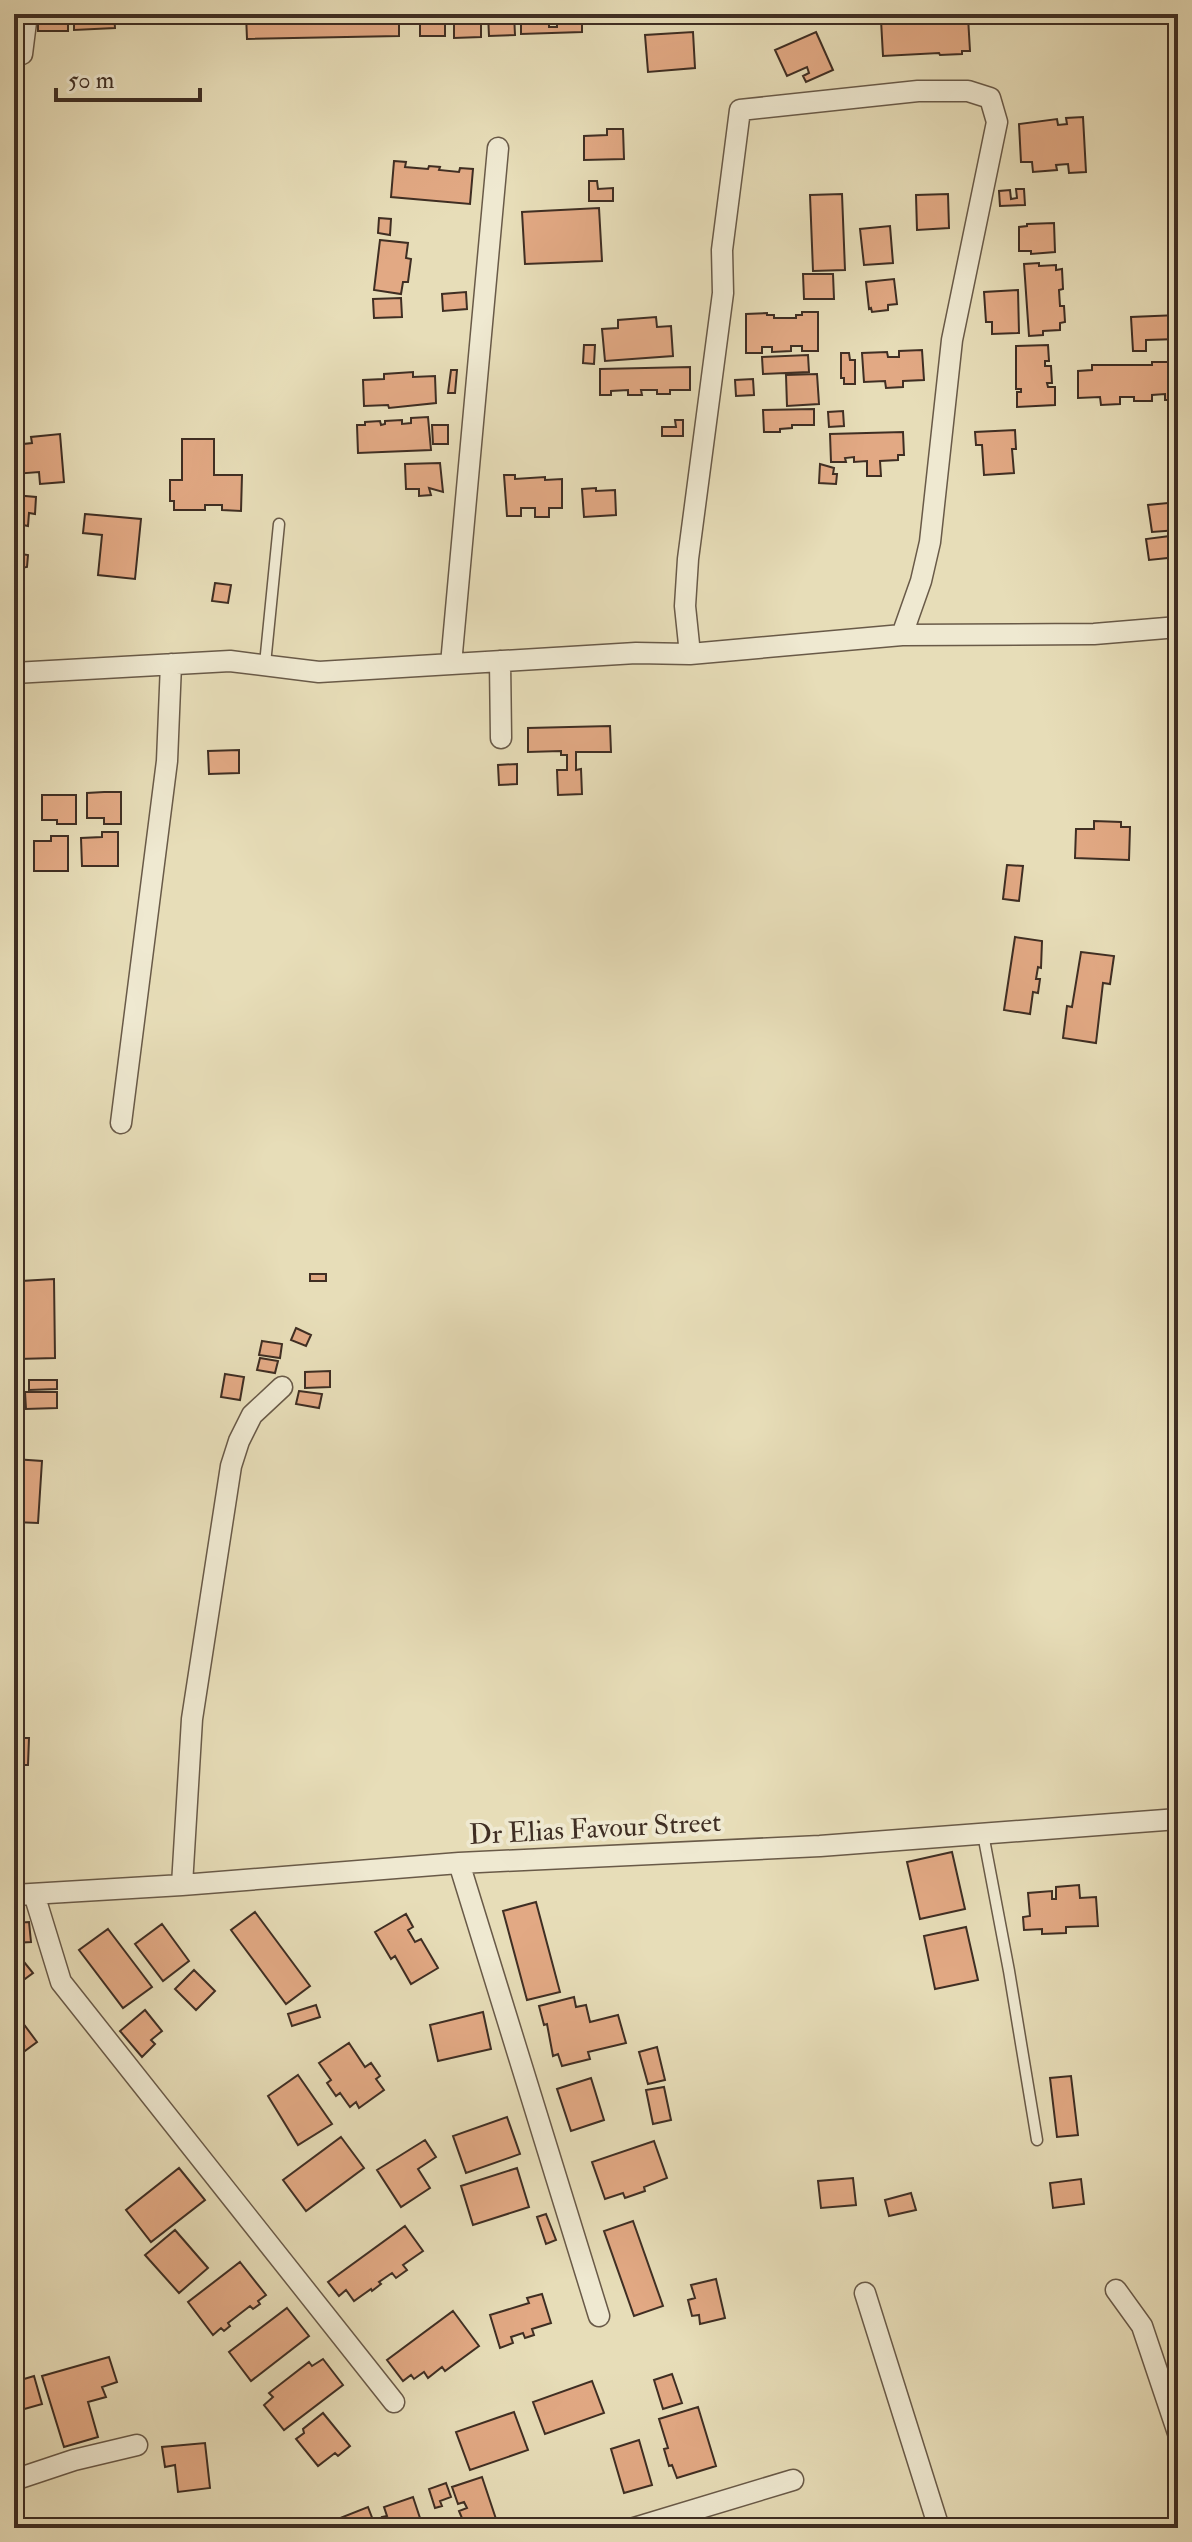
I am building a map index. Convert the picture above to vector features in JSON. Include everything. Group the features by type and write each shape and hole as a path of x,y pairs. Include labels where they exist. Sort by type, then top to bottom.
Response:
{"street":[{"path":"22,54 27,14"},
{"path":"690,654 685,606 688,559 723,293 722,250 740,110 918,91 968,91 990,98 997,122 952,340 930,542 921,581 902,635"},
{"path":"451,664 498,148"},
{"path":"14,673 230,661 319,672 636,653 690,654 902,635 1094,634 1178,627"},
{"path":"500,661 501,738"},
{"path":"121,1123 167,761 171,664"},
{"path":"182,1885 192,1719 231,1466 252,1415 282,1387"},
{"name":"Dr Elias Favour Street","path":"24,1895 459,1863 777,1848 1178,1819"},
{"path":"459,1863 599,2316"},
{"path":"24,1895 61,1982 394,2402"},
{"path":"1116,2290 1142,2326 1178,2433"},
{"path":"865,2293 939,2528"},
{"path":"14,2480 74,2460 137,2445"},
{"path":"634,2528 793,2480"}],"lane":[{"path":"265,664 279,524"},
{"path":"983,1834 1037,2140"}],"building":[{"path":"38,14 114,14 115,28 74,30 74,23 68,23 68,31 38,31"},
{"path":"157,14 179,14 180,22 157,23"},
{"path":"246,14 399,14 399,36 247,39"},
{"path":"420,14 445,14 445,36 420,36"},
{"path":"454,14 481,14 481,37 454,38"},
{"path":"488,14 514,14 515,35 489,36"},
{"path":"521,14 549,14 549,27 557,27 557,14 582,14 582,32 521,34"},
{"path":"960,14 961,17 968,17 970,51 962,51 962,54 883,56 881,20 947,18 947,15"},
{"path":"693,32 695,68 648,72 645,35"},
{"path":"816,32 833,70 806,82 803,76 809,73 807,67 787,76 775,50"},
{"path":"1083,117 1086,172 1069,173 1068,164 1056,165 1057,170 1033,172 1032,162 1021,162 1019,124 1057,119 1058,125 1067,124 1066,118"},
{"path":"607,129 623,129 624,159 584,160 584,136 607,135"},
{"path":"394,161 406,162 405,167 440,167 439,170 459,172 460,168 473,169 470,204 391,197"},
{"path":"589,181 597,181 598,189 613,188 613,201 589,201"},
{"path":"1016,189 1024,189 1025,205 1000,206 999,191 1010,190 1011,199 1017,198"},
{"path":"842,194 845,270 813,271 810,195"},
{"path":"948,194 949,228 917,230 916,195"},
{"path":"599,208 602,261 525,264 522,212"},
{"path":"379,218 391,219 390,235 378,233"},
{"path":"1054,223 1055,252 1031,254 1031,251 1019,251 1019,227"},
{"path":"890,226 893,263 864,265 860,229"},
{"path":"380,240 408,243 406,258 411,259 408,282 403,282 401,294 374,290"},
{"path":"1039,263 1039,266 1056,265 1056,270 1062,269 1063,289 1059,290 1065,322 1060,323 1060,330 1029,336 1024,264"},
{"path":"803,274 833,274 834,299 804,299"},
{"path":"894,279 897,304 888,305 888,310 872,312 866,282"},
{"path":"1018,290 1019,333 992,334 992,322 986,322 984,292"},
{"path":"466,292 467,309 443,311 442,294"},
{"path":"401,298 402,317 374,318 373,299"},
{"path":"802,312 818,312 818,351 802,351 802,346 791,346 791,351 772,352 772,347 762,347 762,353 746,353 746,314 767,313 774,315 774,318 796,318"},
{"path":"1178,315 1178,339 1146,340 1146,351 1133,351 1131,317"},
{"path":"656,317 657,327 671,326 673,356 605,361 602,329 618,328 618,320"},
{"path":"584,345 595,345 594,364 583,363"},
{"path":"1048,345 1049,361 1045,361 1045,366 1051,366 1052,383 1047,383 1048,387 1055,387 1055,405 1017,407 1017,392 1021,389 1016,389 1016,346"},
{"path":"922,350 924,380 903,381 903,387 886,388 885,381 864,382 862,353 887,352 888,357 899,357 899,351"},
{"path":"841,353 849,353 850,360 855,360 855,384 844,384 844,378 841,378"},
{"path":"808,355 809,372 763,374 762,357"},
{"path":"1152,362 1178,362 1178,400 1165,400 1165,394 1152,395 1152,401 1120,397 1120,404 1101,405 1100,397 1078,398 1078,371 1092,370 1092,365 1152,365"},
{"path":"690,367 690,390 670,390 670,394 657,394 657,390 641,390 642,395 628,395 628,390 600,395 600,369"},
{"path":"451,370 457,370 455,393 448,393"},
{"path":"413,372 413,377 435,376 436,403 389,408 388,405 364,406 363,380 384,379 384,374"},
{"path":"817,374 819,404 787,406 786,375"},
{"path":"753,379 754,395 736,396 735,380"},
{"path":"814,409 814,425 792,425 792,428 780,429 780,432 764,432 763,410"},
{"path":"843,411 844,426 829,427 828,412"},
{"path":"428,417 431,450 358,453 357,425 380,421 381,425 385,421 402,420 402,424 411,423 411,418"},
{"path":"675,420 683,420 683,436 662,436 662,427 676,427"},
{"path":"432,425 448,425 448,444 433,444"},
{"path":"1015,430 1016,449 1012,449 1014,473 984,475 982,445 976,445 975,432"},
{"path":"903,432 904,455 898,455 898,460 880,461 881,476 867,476 867,461 854,462 854,457 845,458 846,462 831,462 830,434"},
{"path":"60,434 64,482 40,484 39,472 14,474 14,445 32,443 31,437"},
{"path":"182,439 214,439 214,475 242,475 241,511 222,510 222,505 205,505 205,510 174,510 174,501 170,501 170,480 182,480"},
{"path":"440,463 443,492 429,488 431,495 419,496 419,489 406,489 405,464"},
{"path":"820,464 834,468 836,484 819,483"},
{"path":"504,475 515,475 515,479 562,479 562,508 549,508 549,517 535,517 535,508 521,508 521,516 507,516"},
{"path":"596,488 596,491 615,490 616,515 584,517 582,489"},
{"path":"14,495 36,497 35,514 29,513 28,526 23,525 21,554 28,555 27,567 21,568 14,567"},
{"path":"1178,502 1178,530 1152,532 1148,505"},
{"path":"85,514 141,519 135,579 98,575 102,535 83,533"},
{"path":"1178,535 1178,543 1175,544 1177,557 1149,560 1146,539"},
{"path":"215,583 231,585 228,603 212,601"},
{"path":"610,726 611,752 576,752 576,770 581,769 582,794 558,795 557,770 567,770 567,755 561,755 561,751 528,752 528,728"},
{"path":"239,750 239,773 209,774 208,751"},
{"path":"517,764 517,784 499,785 498,765"},
{"path":"121,792 121,824 104,824 104,818 87,818 87,793"},
{"path":"42,795 76,795 76,824 42,820"},
{"path":"1094,821 1121,822 1121,827 1130,827 1129,860 1075,858 1076,829 1094,829"},
{"path":"102,832 118,832 118,866 82,866 81,838 102,837"},
{"path":"51,836 68,836 68,871 34,871 34,841 51,841"},
{"path":"1007,865 1023,866 1019,901 1003,899"},
{"path":"1015,937 1042,941 1041,968 1038,967 1036,979 1040,979 1038,993 1033,992 1030,1014 1004,1010"},
{"path":"1081,952 1114,956 1110,984 1103,983 1096,1043 1063,1038 1067,1006 1072,1007"},
{"path":"310,1274 326,1274 326,1281 310,1281"},
{"path":"54,1279 55,1358 18,1359 18,1349 14,1349 14,1339 19,1339 19,1333 15,1333 15,1312 20,1312 20,1307 15,1307 15,1288 21,1288 21,1281"},
{"path":"296,1328 311,1335 306,1346 291,1340"},
{"path":"262,1341 282,1344 280,1358 259,1355"},
{"path":"260,1358 278,1361 275,1373 257,1370"},
{"path":"330,1371 330,1387 305,1388 305,1372"},
{"path":"225,1374 244,1377 240,1400 221,1397"},
{"path":"29,1380 57,1380 57,1389 29,1390"},
{"path":"299,1391 322,1394 319,1408 296,1404"},
{"path":"25,1392 57,1392 57,1408 26,1409"},
{"path":"14,1459 42,1461 38,1523 14,1522"},
{"path":"14,1738 29,1738 28,1765 17,1765 17,1770 14,1770"},
{"path":"952,1852 965,1909 920,1919 907,1862"},
{"path":"1079,1885 1080,1898 1096,1897 1098,1926 1066,1927 1066,1933 1042,1934 1042,1929 1024,1930 1023,1917 1030,1916 1028,1893 1052,1891 1052,1899 1056,1899 1056,1887"},
{"path":"536,1902 560,1992 527,2000 503,1911"},
{"path":"255,1912 310,1986 286,2004 231,1930"},
{"path":"406,1914 413,1927 408,1930 415,1942 421,1939 438,1968 411,1984 395,1956 391,1959 375,1932"},
{"path":"29,1922 31,1942 14,1943 14,1923"},
{"path":"162,1924 189,1961 163,1981 135,1944"},
{"path":"966,1927 978,1980 935,1989 924,1936"},
{"path":"108,1929 152,1987 123,2008 79,1950"},
{"path":"20,1957 33,1973 14,1987 14,1961"},
{"path":"194,1970 215,1991 196,2010 175,1989"},
{"path":"574,1997 576,2007 586,2005 590,2022 618,2015 626,2043 588,2052 590,2059 562,2066 558,2054 553,2056 547,2024 544,2025 539,2006"},
{"path":"316,2005 320,2017 292,2026 288,2014"},
{"path":"145,2010 162,2031 151,2040 155,2044 142,2057 120,2031"},
{"path":"14,2011 37,2042 14,2059"},
{"path":"483,2012 491,2049 438,2061 430,2025"},
{"path":"349,2043 365,2067 371,2063 380,2076 376,2079 384,2090 359,2108 356,2102 350,2107 340,2093 336,2096 327,2083 331,2080 319,2063"},
{"path":"657,2047 665,2080 648,2084 639,2052"},
{"path":"298,2075 332,2124 298,2145 268,2096"},
{"path":"1071,2076 1078,2135 1057,2137 1050,2078"},
{"path":"591,2078 604,2120 571,2131 557,2089"},
{"path":"664,2087 671,2120 653,2124 646,2090"},
{"path":"507,2117 520,2154 466,2173 453,2136"},
{"path":"341,2137 364,2168 306,2211 283,2180"},
{"path":"425,2140 436,2157 418,2169 430,2188 401,2207 377,2170"},
{"path":"654,2141 667,2178 625,2198 623,2193 605,2199 592,2162"},
{"path":"179,2168 205,2200 151,2242 126,2210"},
{"path":"517,2168 529,2207 473,2225 461,2186"},
{"path":"853,2178 856,2205 821,2208 818,2181"},
{"path":"1081,2179 1084,2204 1053,2208 1050,2183"},
{"path":"911,2193 916,2210 889,2216 885,2200"},
{"path":"546,2214 556,2240 546,2244 537,2217"},
{"path":"633,2221 663,2306 634,2316 604,2231"},
{"path":"405,2226 423,2251 403,2265 407,2270 396,2278 392,2273 372,2291 354,2301 346,2290 339,2296 328,2282"},
{"path":"175,2230 208,2268 179,2293 145,2255"},
{"path":"240,2262 266,2295 258,2301 260,2304 253,2309 250,2306 228,2323 230,2326 224,2331 221,2328 213,2335 188,2302"},
{"path":"716,2279 725,2318 700,2324 699,2315 692,2316 688,2300 695,2298 691,2285"},
{"path":"542,2294 551,2323 532,2329 534,2335 525,2338 523,2333 511,2337 513,2343 500,2348 490,2315 529,2303 527,2298"},
{"path":"287,2308 309,2336 251,2381 229,2352"},
{"path":"453,2311 479,2346 445,2371 442,2367 428,2378 424,2372 414,2379 411,2375 403,2381 387,2360"},
{"path":"109,2357 117,2382 102,2387 106,2397 88,2402 98,2437 64,2447 42,2376"},
{"path":"323,2359 343,2385 284,2430 264,2405 273,2397 269,2393 309,2362 312,2366"},
{"path":"672,2374 682,2403 663,2409 654,2380"},
{"path":"34,2376 42,2404 14,2412 14,2382"},
{"path":"592,2381 604,2413 545,2434 533,2402"},
{"path":"698,2407 716,2466 677,2478 672,2465 669,2466 664,2449 668,2448 659,2419"},
{"path":"514,2412 528,2450 470,2470 456,2432"},
{"path":"323,2413 350,2446 318,2466 296,2439"},
{"path":"639,2440 652,2485 624,2493 611,2449"},
{"path":"205,2443 210,2488 178,2492 175,2465 165,2467 162,2447"},
{"path":"482,2477 499,2528 469,2528 459,2511 467,2508 464,2502 458,2504 452,2487"},
{"path":"446,2483 451,2497 440,2501 442,2506 435,2508 429,2489"},
{"path":"413,2497 422,2524 429,2522 431,2528 386,2528 382,2517 387,2516 384,2507"},
{"path":"368,2507 376,2528 338,2528 335,2520"}]}
